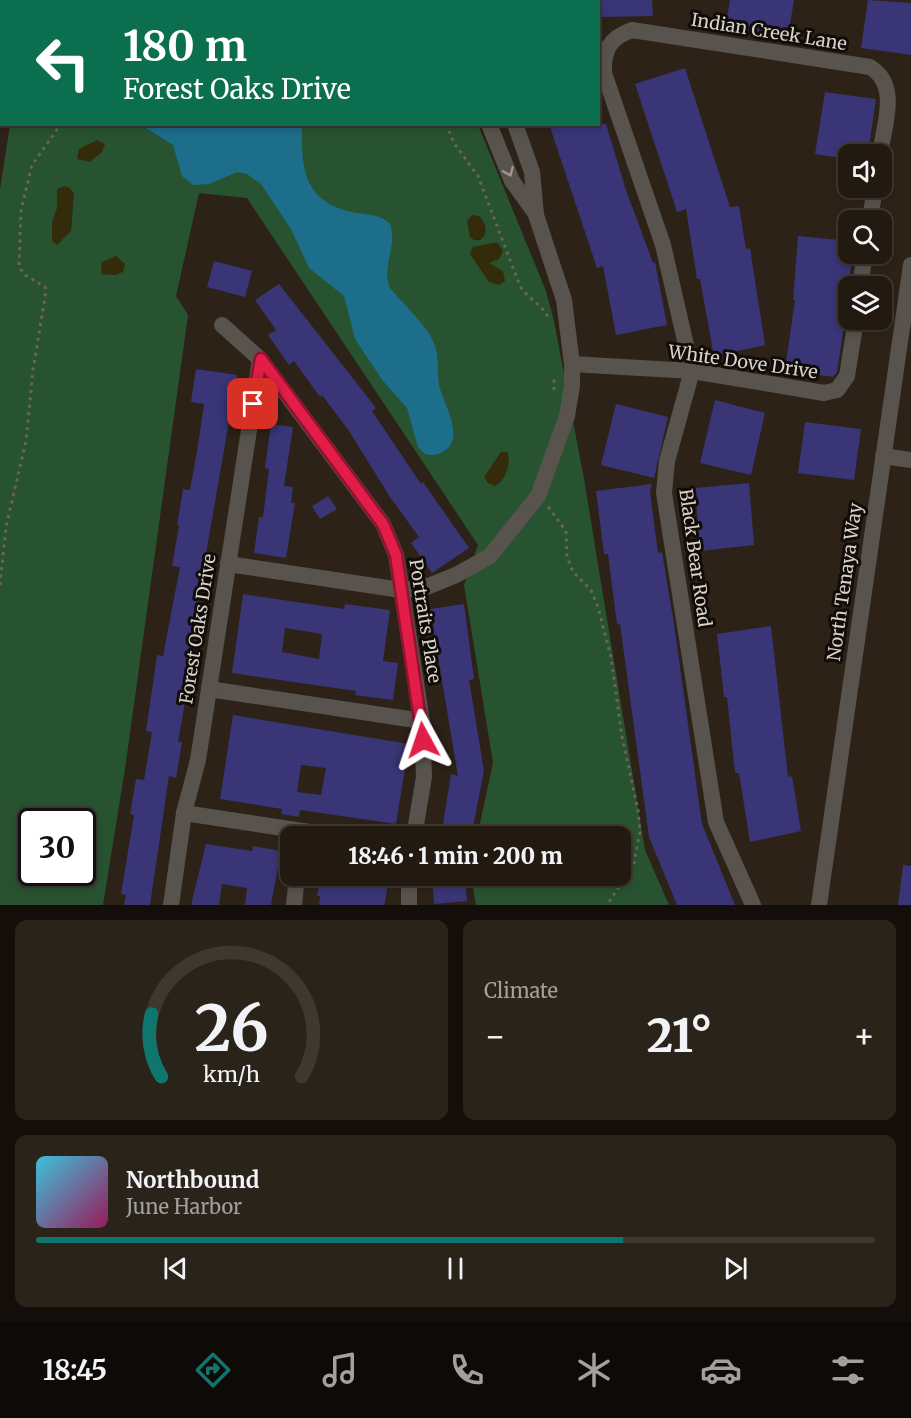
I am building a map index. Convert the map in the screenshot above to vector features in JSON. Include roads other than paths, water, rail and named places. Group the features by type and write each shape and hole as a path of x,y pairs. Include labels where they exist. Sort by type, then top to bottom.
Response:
{"street":[{"name":"Indian Creek Lane","path":"608,45 620,34 632,30 870,67 881,74 886,81 888,95 881,144"},
{"name":"Black Bear Road","path":"608,45 603,55 604,73 663,245 692,371 667,461 664,493 716,822 753,905"},
{"path":"490,126 512,181 536,215"},
{"path":"228,564 401,590 424,588 456,575 490,556 541,491 567,416 572,386 572,364 564,300 536,215 532,172 516,126"},
{"name":"North Tenaya Way","path":"819,905 911,265"},
{"name":"Portraits Place","path":"222,326 261,359 383,524 396,555 422,721 424,777 416,826"},
{"name":"White Dove Drive","path":"572,364 692,371 824,393 837,390 847,376 854,330"},
{"name":"Forest Oaks Drive","path":"171,905 184,813 198,760 261,359"},
{"path":"883,456 911,460"},
{"path":"209,689 422,721"},
{"path":"184,813 280,830"},
{"path":"294,905 296,886"},
{"path":"409,886 409,905"}],"water":[{"path":"143,126 302,126 304,168 314,191 335,207 377,216 390,224 392,240 387,272 390,288 420,321 434,343 440,389 452,425 452,442 447,449 438,454 429,455 418,447 407,408 383,381 355,339 344,296 309,268 291,229 261,184 247,174 237,172 209,184 193,185 182,176 173,145"}]}
